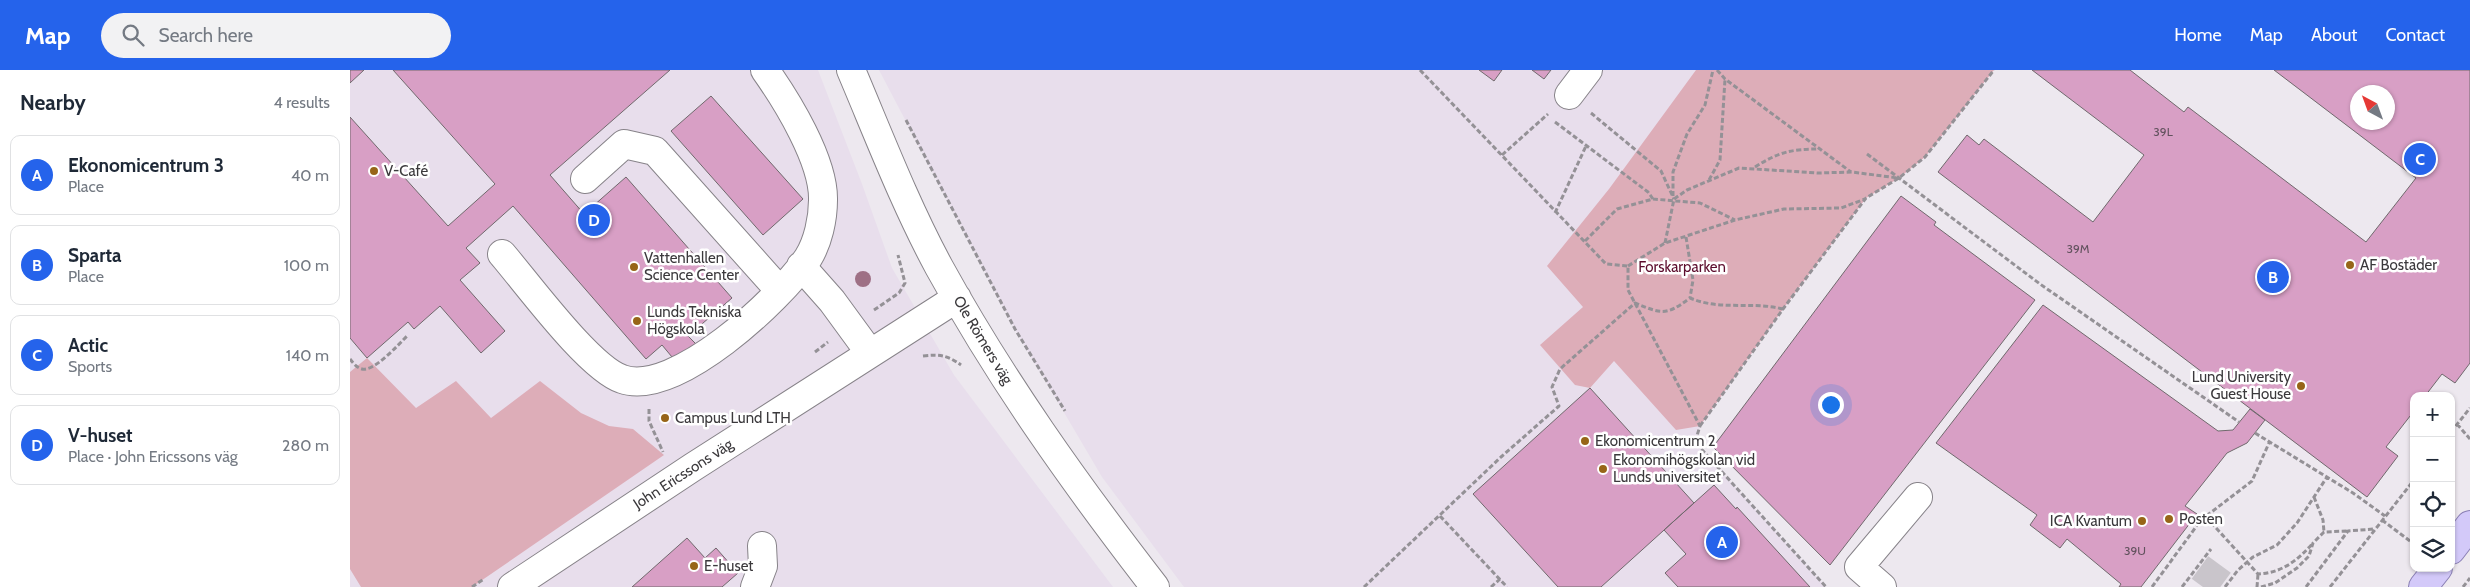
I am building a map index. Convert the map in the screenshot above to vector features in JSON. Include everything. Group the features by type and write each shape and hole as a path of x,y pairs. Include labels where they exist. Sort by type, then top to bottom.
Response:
{"main road":[{"path":"2455,545 2470,525"},
{"path":"2423,587 2435,572"}],"street":[{"path":"502,254 570,335 599,364 620,379 635,383 677,372 718,345 772,300 780,291 808,257 820,228 824,199 816,163 784,97 765,70"},
{"name":"Ole Römers väg","path":"851,70 919,226 957,298 996,364 1096,511 1155,587"},
{"path":"1569,95 1588,70"},
{"path":"585,179 624,144 655,151 780,291"},
{"path":"801,266 832,301 870,353"},
{"name":"John Ericssons väg","path":"512,587 957,298"},
{"path":"1882,587 1859,567 1918,497"},
{"path":"755,587 763,566 762,546"}],"path":[{"path":"1420,70 1555,213 1606,264 1628,266 1665,243 1735,220 1784,209 1841,208 1866,198 1898,178 1925,157 1994,70"},
{"path":"1665,243 1674,200 1673,172 1687,134 1705,106 1712,70"},
{"path":"1717,70 1725,78 1852,172"},
{"path":"1708,180 1720,160 1725,78"},
{"path":"1502,155 1569,95 1661,171 1674,200"},
{"path":"902,114 1015,329 1067,415"},
{"path":"1547,115 1648,192 1653,199"},
{"path":"1555,213 1586,146"},
{"path":"1755,168 1776,154 1801,149 1821,149"},
{"path":"1867,154 2040,284 2240,422"},
{"path":"1674,200 1686,190 1738,168 1818,173 1852,172 1898,178"},
{"path":"1826,587 1695,442 1700,426 1782,309 1866,198"},
{"path":"1585,241 1617,209 1653,199 1700,203 1735,220"},
{"path":"1635,303 1656,312 1674,310 1690,298 1693,280 1686,237"},
{"path":"1628,266 1628,290 1700,426"},
{"path":"1690,298 1716,306 1770,306 1782,309"},
{"path":"1364,587 1500,457 1559,406 1552,387 1560,369 1635,303"},
{"path":"350,359 356,367 363,370 373,367 407,336"},
{"path":"648,381 649,421 664,455"},
{"path":"2455,427 2470,408"},
{"path":"2457,424 2470,438"},
{"path":"2255,433 2327,477 2385,516"},
{"path":"2152,587 2206,516 2252,481 2269,443"},
{"path":"2225,587 2248,561 2277,545 2297,523 2327,477"},
{"path":"2330,587 2412,482"},
{"path":"2314,497 2323,520 2324,532"},
{"path":"1440,516 1507,587"},
{"path":"2206,516 2258,574 2259,587 2275,583 2297,568 2310,556 2313,543"},
{"path":"2382,520 2410,541"},
{"path":"2258,574 2286,567 2298,559 2324,532 2375,529"},
{"path":"2306,587 2348,531"},
{"path":"2182,587 2211,549"},
{"path":"2463,587 2470,578"},
{"path":"1491,587 1500,579"}],"shaded area":[{"name":"Lunds Tekniska Högskola","path":"350,70 818,70 892,268 954,375 1113,587 350,587"},
{"path":"879,70 1994,70 1925,157 1899,178 1866,198 1783,309 1700,426 1695,443 1826,587 1184,587 1102,477 1015,329"}],"green space":[{"name":"Forskarparken","path":"1696,70 1994,70 1925,157 1899,178 1866,198 1783,309 1700,426 1676,430 1614,361 1590,388 1575,385 1540,345 1583,307 1547,266 1609,189"},
{"path":"367,358 416,408 456,381 491,418 540,381 581,413 609,426 633,429 664,455 472,587 361,587 350,569 350,372"}],"building":[{"path":"350,70 364,70 350,83"},
{"path":"393,70 670,70 550,175 584,214 626,177 732,298 688,336 698,346 677,363 662,345 646,359 513,206 466,248 480,263 460,280 505,331 481,353 440,306 414,329 408,322 367,358 350,338 350,117 448,226 495,184"},
{"path":"1479,70 1502,70 1494,81"},
{"path":"1532,70 1551,70 1544,79"},
{"path":"2032,70 2130,70 2184,112 2188,107 2366,242 2416,178 2353,130 2395,130 2395,85 2350,85 2350,128 2274,70 2470,70 2470,363 2455,383 2442,374 2428,392 2410,392 2410,416 2386,447 2398,456 2367,497 1938,172 1967,135 1979,145 1984,139 2093,222 2144,155"},
{"path":"711,96 803,199 763,235 671,131"},
{"path":"1901,196 1936,222 1934,225 2035,300 1830,565 1713,447"},
{"path":"2043,305 2218,431 2233,430 2250,409 2265,420 2247,443 2227,453 2185,506 2197,514 2141,587 2119,587 2121,584 2067,539 2060,548 2030,525 2037,515 1936,443"},
{"name":"Ekonomicentrum 2","path":"1590,388 1694,503 1601,587 1558,587 1473,494"},
{"path":"1714,485 1736,509 1737,507 1810,587 1678,587 1665,573 1686,554 1664,530"},
{"name":"E-huset","path":"687,538 705,558 716,548 738,573 722,587 632,587"}],"tunnel":[{"path":"2203,587 2222,561"}],"place":[{"name":"Actic","path":"2420,159"},
{"name":"V-Café","path":"374,171"},
{"name":"V-huset","path":"594,220"},
{"name":"AF Bostäder","path":"2350,265"},
{"name":"Vattenhallen Science Center","path":"634,267"},
{"name":"Sparta","path":"2273,277"},
{"name":"Lunds Tekniska Högskola","path":"637,321"},
{"name":"Lund University Guest House","path":"2301,386"},
{"name":"Campus Lund LTH","path":"665,418"},
{"name":"Ekonomicentrum 2","path":"1585,441"},
{"name":"Ekonomihögskolan vid Lunds universitet","path":"1603,469"},
{"name":"Posten","path":"2169,519"},
{"name":"ICA Kvantum","path":"2142,521"},
{"name":"Ekonomicentrum 3","path":"1722,542"},
{"name":"E-huset","path":"694,566"}]}
